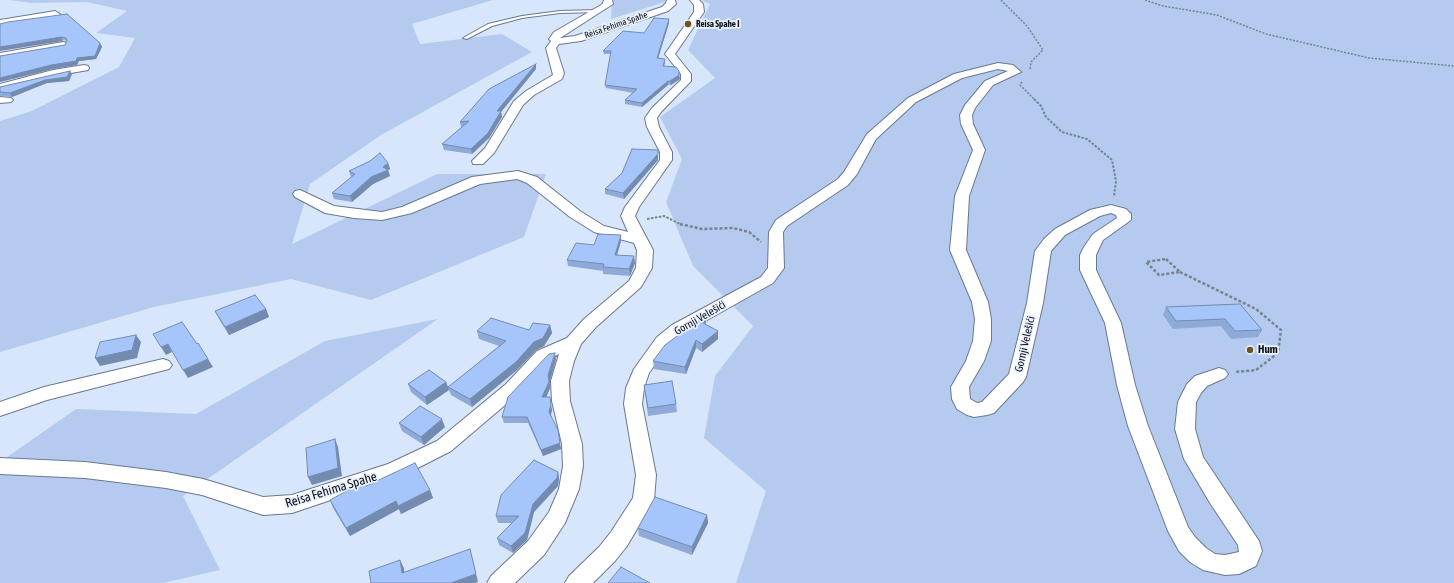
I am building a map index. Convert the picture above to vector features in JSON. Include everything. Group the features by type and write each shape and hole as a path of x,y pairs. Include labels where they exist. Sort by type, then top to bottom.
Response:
{"street":[{"name":"Reisa Fehima Spahe","path":"608,0 608,4 557,34 554,38 556,41 577,39 665,9 671,4 671,0"},
{"path":"631,225 628,216 632,207 666,160 666,152 653,127 651,118 656,110 686,81 686,74 670,54 698,12 698,4 694,0"},
{"path":"0,23 55,14"},
{"path":"478,161 490,150 518,103 530,93 558,77 559,73 551,48 556,41"},
{"path":"0,56 63,45"},
{"name":"Gornji Velešići","path":"577,583 611,549 643,500 646,486 646,475 633,404 635,388 643,367 663,341 678,329 767,280 774,272 776,232 781,223 843,182 850,174 871,137 912,100 948,80 970,72 1005,66 1013,68 1020,74"},
{"path":"0,87 53,73 84,68"},
{"name":"Gornji Velešići","path":"1020,74 989,84 969,107 966,115 967,124 979,150 962,196 958,250 980,302 983,319 982,341 975,362 960,387 959,392 961,399 968,407 974,410 987,408 1017,377 1035,304 1043,251 1049,242 1060,232 1095,213 1112,209"},
{"path":"300,194 330,210 354,214 382,216 406,210 477,180 518,175 532,180 575,214 599,229 639,240"},
{"path":"1112,209 1124,214 1124,220 1098,237 1091,247 1088,255 1088,270 1113,323 1126,385 1138,426 1179,531 1187,544 1198,555 1211,562 1225,565 1239,564 1248,559 1251,551 1248,541 1217,497 1194,459 1185,429 1187,402 1193,389 1201,381 1219,374"},
{"name":"Reisa Fehima Spahe","path":"499,583 536,548 556,517 569,489 573,466 572,444 561,401 560,381 564,361 573,342 590,323 612,305 641,276 646,259 645,250 631,225"},
{"name":"Reisa Fehima Spahe","path":"0,466 85,470 166,480 203,487 256,505 277,506 292,504 395,470 444,446 492,407 550,351 573,342"},
{"path":"0,409 44,394 163,365"}],"lane":[{"path":"465,38 490,25 522,17 560,12 598,10"}],"path":[{"path":"1001,0 1027,26 1043,50 1031,62 1031,69 1020,74 1020,85 1041,106 1046,117 1062,132 1087,139 1112,160 1116,181 1112,209"},
{"path":"1145,0 1163,6 1216,15 1266,34 1368,58 1454,66"},
{"path":"631,225 664,216 685,226 702,229 733,228 749,232 776,255"},
{"path":"1180,272 1159,275 1146,262 1166,259 1180,272 1256,310 1281,330 1278,353 1256,370 1219,374"}],"shaded area":[{"path":"10,0 493,0 412,24 420,44 502,34 532,52 381,135 310,184 292,244 437,174 546,174 524,237 371,300 291,279 154,307 0,352 0,121 32,111 119,67 135,38 96,33 127,11 87,2 31,3"},
{"path":"612,0 671,0 611,19"},
{"path":"701,0 1454,0 1454,583 736,583 766,491 704,438 715,376 753,326 693,266 666,202 682,159 660,117 715,78 688,50 710,4"},
{"path":"438,319 183,496 220,570 163,583 0,583 0,462 76,409 196,414 325,341"}],"building":[{"path":"67,14 100,43 95,56 77,58 76,61 51,65 0,78 0,56 65,45 67,41 66,38 61,37 0,47 0,24"},
{"path":"654,18 669,19 657,58 665,59 663,66 676,67 679,71 679,75 668,81 642,103 625,100 637,89 605,85 611,51 603,51 623,31 644,33"},
{"path":"536,64 497,111 501,111 488,133 471,149 442,144 469,121 460,122 489,89"},
{"path":"70,71 67,77 45,80 10,93 0,92 0,87"},
{"path":"632,149 658,150 658,154 623,193 605,189 622,173"},
{"path":"380,153 388,163 383,167 388,170 371,177 350,196 332,193 355,174 349,171 370,161"},
{"path":"598,234 621,235 615,255 634,256 629,269 603,267 604,264 567,260 576,243 594,245"},
{"path":"255,295 266,309 225,327 215,311"},
{"path":"1240,304 1262,330 1235,331 1225,319 1176,321 1166,307"},
{"path":"706,315 703,323 718,331 702,344 696,340 685,367 653,361 665,345"},
{"path":"491,318 529,330 533,323 550,325 543,338 534,342 516,362 470,399 448,387 506,341 477,331"},
{"path":"182,322 208,359 183,370 168,344 161,347 153,334"},
{"path":"136,335 132,350 95,358 100,342"},
{"path":"555,353 548,375 549,382 542,397 550,397 551,404 549,412 558,430 560,443 541,450 527,417 502,417 508,397 549,354"},
{"path":"429,370 446,382 425,397 408,384"},
{"path":"672,381 676,404 648,408 644,385"},
{"path":"420,406 442,419 421,437 399,423"},
{"path":"335,439 338,468 308,477 306,448"},
{"path":"534,460 558,472 557,478 533,504 525,533 511,546 497,538 519,516 496,516 501,495"},
{"path":"415,463 430,490 398,506 396,501 346,528 330,500 363,482 366,486"},
{"path":"655,497 707,515 692,547 638,528"},
{"path":"470,549 476,574 451,583 371,583 369,571 400,560 402,573"},
{"path":"621,567 650,583 608,583"}],"place":[{"name":"Reisa Spahe I","path":"688,24"},
{"name":"Hum","path":"1250,350"}]}
